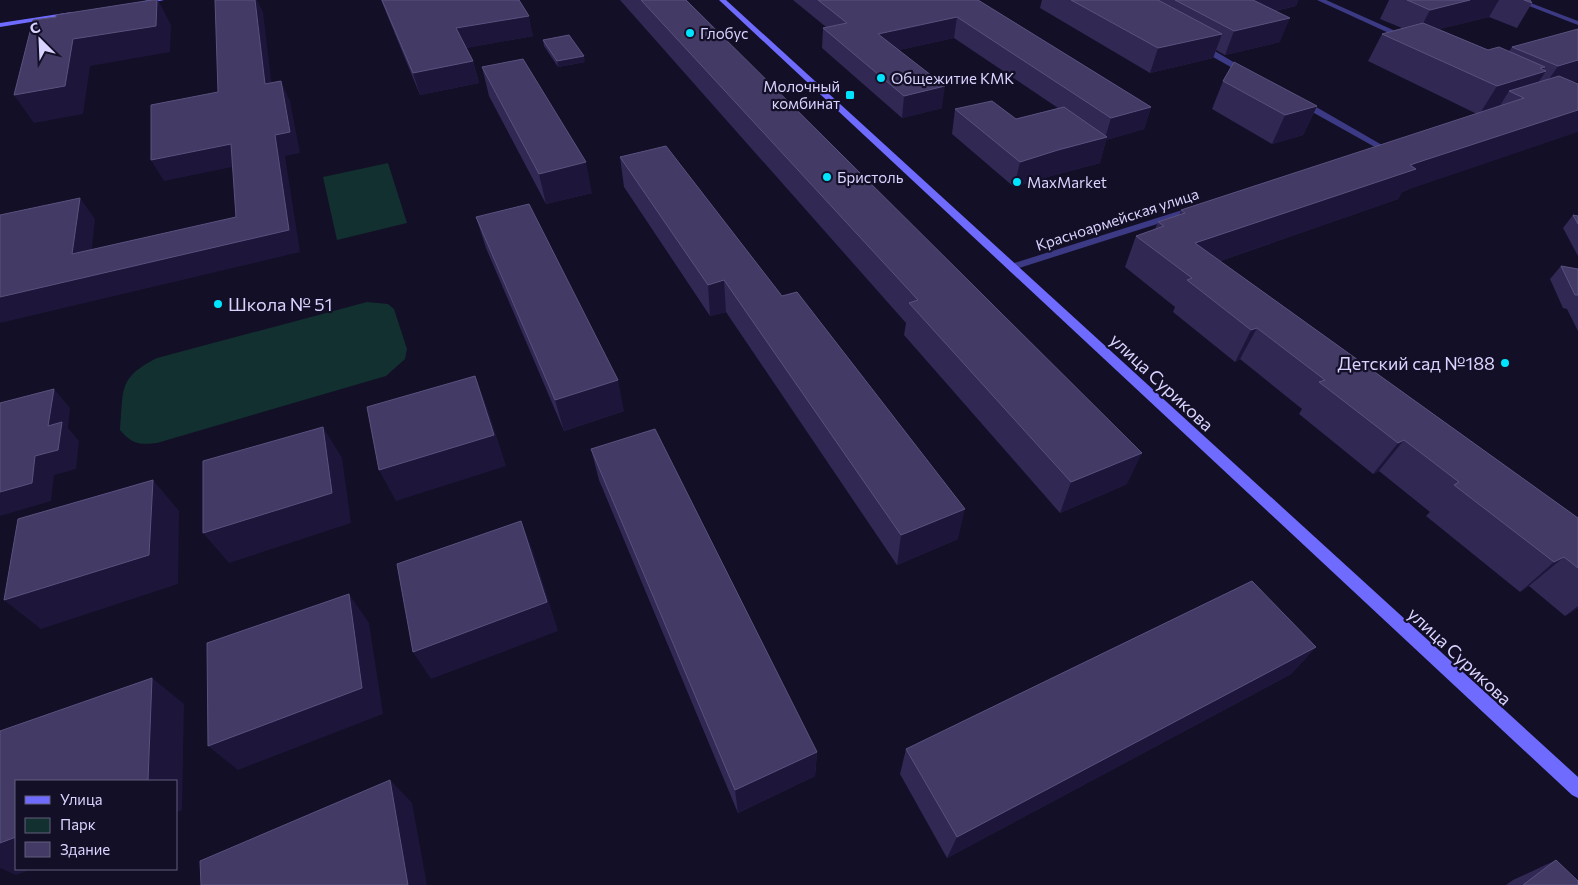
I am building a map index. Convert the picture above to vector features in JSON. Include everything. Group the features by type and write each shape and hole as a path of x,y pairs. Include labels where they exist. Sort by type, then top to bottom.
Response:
{"street":[{"path":"132,4 161,0"},
{"name":"улица Сурикова","path":"722,0 1578,790"},
{"path":"1320,0 1418,42"},
{"path":"1517,0 1578,23"},
{"path":"0,25 84,12"},
{"path":"1190,40 1258,78"},
{"path":"1292,97 1390,147 1368,154"},
{"name":"Красноармейская улица","path":"1012,267 1203,206"}],"green space":[{"path":"388,163 407,223 337,240 323,177"},
{"path":"367,302 388,304 394,309 407,349 405,359 386,376 157,443 145,444 132,441 120,430 125,386 135,372 157,358"}],"building":[{"path":"157,0 156,26 73,39 65,86 14,95 33,20"},
{"path":"215,0 255,0 265,84 281,81 290,132 275,135 289,230 0,297 0,215 80,198 72,254 236,217 231,144 151,160 151,105 218,92"},
{"path":"382,0 519,0 529,16 456,28 473,61 413,73"},
{"path":"641,0 686,0 1142,453 1071,482 909,303 918,300"},
{"path":"818,0 978,0 1151,107 1111,118 957,17 878,34 945,86 904,96 823,28 847,23"},
{"path":"1071,0 1158,0 1222,34 1158,48"},
{"path":"1175,0 1253,0 1290,18 1234,31"},
{"path":"1407,0 1470,0 1430,10"},
{"path":"1423,23 1488,50 1499,47 1545,67 1540,68 1546,71 1497,86 1382,34"},
{"path":"1578,29 1578,60 1558,66 1512,47"},
{"path":"569,35 584,56 557,61 543,40"},
{"path":"523,59 586,162 539,174 482,67"},
{"path":"1234,62 1317,106 1285,115 1223,81"},
{"path":"1559,76 1578,84 1578,110 1410,165 1416,169 1195,243 1578,518 1578,568 1564,557 1554,562 1454,485 1459,482 1404,440 1398,443 1319,382 1325,380 1257,328 1251,330 1187,280 1192,278 1136,236 1164,226 1158,222 1185,213 1181,210 1524,98 1509,91"},
{"path":"992,101 1016,119 1064,107 1107,137 1020,162 955,109"},
{"path":"666,146 782,296 797,292 965,509 901,535 724,280 708,285 620,157"},
{"path":"529,204 618,380 555,400 476,217"},
{"path":"1573,215 1578,216 1578,224"},
{"path":"1561,266 1578,269 1578,295 1575,295"},
{"path":"475,376 494,435 379,470 367,407"},
{"path":"54,389 48,426 62,422 58,450 35,456 32,483 0,492 0,403"},
{"path":"323,427 332,493 203,533 203,461"},
{"path":"655,429 817,752 735,790 591,449"},
{"path":"153,480 149,555 4,600 18,519"},
{"path":"521,521 547,602 413,652 397,564"},
{"path":"1252,581 1316,647 957,837 906,749"},
{"path":"349,594 362,688 208,746 207,643"},
{"path":"152,678 148,780 15,780 15,837 0,843 0,731"},
{"path":"390,780 408,885 201,885 200,861"},
{"path":"1556,860 1578,881 1578,885 1523,885"}],"place":[{"name":"Глобус","path":"690,33"},
{"name":"Общежитие КМК","path":"881,78"},
{"name":"Молочный комбинат","path":"850,95"},
{"name":"Бристоль","path":"827,177"},
{"name":"MaxMarket","path":"1017,182"},
{"name":"Школа № 51","path":"218,304"},
{"name":"Детский сад №188","path":"1505,363"}]}
